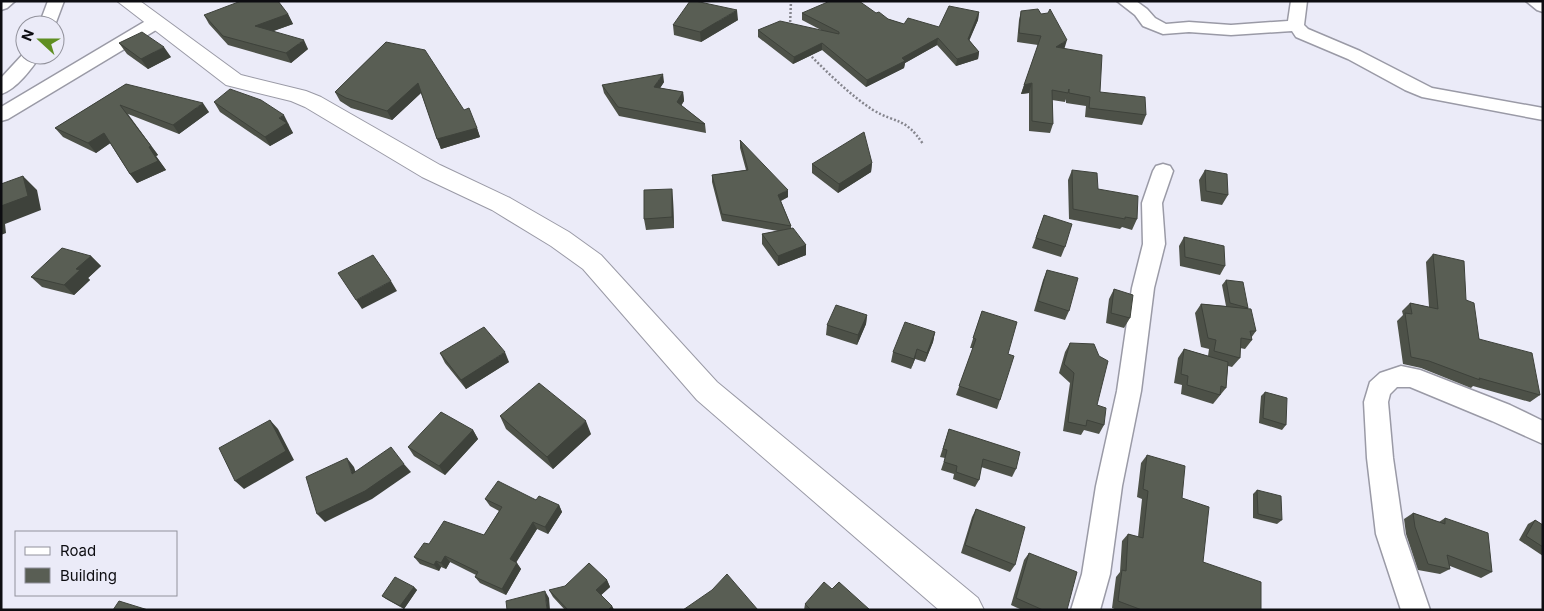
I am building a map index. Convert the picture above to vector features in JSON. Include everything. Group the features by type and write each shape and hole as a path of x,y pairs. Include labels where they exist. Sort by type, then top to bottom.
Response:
{"street":[{"path":"1,5 7,1"},
{"path":"50,15 56,1"},
{"path":"127,1 234,80 298,96 314,102 431,171 501,204 576,250 592,262 707,390 966,610"},
{"path":"1125,1 1141,12 1149,22 1163,29 1189,27 1231,30 1296,26"},
{"path":"1299,1 1296,26 1302,33 1354,55 1411,86 1428,93 1543,114"},
{"path":"1534,1 1543,6"},
{"path":"1,115 155,23"},
{"path":"1,88 24,65"},
{"path":"1085,610 1096,574 1109,486 1129,391 1143,288 1154,244 1152,203 1164,171"},
{"path":"1416,610 1390,534 1380,458 1376,402 1379,388 1389,380 1401,376 1412,377 1501,413 1543,433"}],"path":[{"path":"790,28 792,1"},
{"path":"804,50 833,78 874,110 906,124 914,131 923,144"}],"building":[{"path":"241,1 278,1 288,14 255,26 304,40 286,53 223,36 204,15"},
{"path":"690,1 737,10 700,32 673,25"},
{"path":"830,1 859,1 888,19 904,24 908,18 939,27 949,6 979,12 968,39 979,52 957,59 938,38 902,58 905,61 867,80 822,43 794,57 758,30 780,21 839,34 839,32 802,13"},
{"path":"1038,9 1041,14 1048,13 1050,9 1067,40 1056,47 1102,55 1100,92 1145,97 1146,115 1089,108 1090,97 1069,93 1069,89 1068,93 1052,90 1053,124 1032,121 1032,83 1024,85 1041,36 1019,33 1021,11"},
{"path":"142,32 164,47 141,59 119,43"},
{"path":"386,42 425,50 464,110 469,108 477,128 437,139 418,83 387,111 346,98 335,92"},
{"path":"663,74 654,87 683,92 677,102 705,124 618,107 602,85"},
{"path":"126,84 203,103 173,125 120,105 151,146 149,147 158,161 130,174 104,133 88,143 55,128"},
{"path":"230,89 261,100 284,115 279,118 287,123 265,137 214,102"},
{"path":"864,132 872,163 839,184 812,164"},
{"path":"740,140 788,190 778,195 791,226 722,214 712,175 748,170"},
{"path":"1072,170 1097,173 1098,189 1138,196 1137,219 1125,217 1125,219 1073,209"},
{"path":"1205,170 1227,174 1228,195 1206,191"},
{"path":"23,176 28,196 1,206 1,184"},
{"path":"672,189 672,217 644,219 644,190"},
{"path":"1044,215 1072,224 1065,247 1036,238"},
{"path":"793,228 806,245 778,256 762,234"},
{"path":"1184,237 1224,246 1225,266 1185,257"},
{"path":"62,248 91,256 76,269 80,270 64,285 31,277"},
{"path":"1433,254 1464,261 1466,300 1474,303 1479,339 1532,353 1540,395 1479,378 1480,380 1429,361 1411,357 1405,313 1412,314 1410,303 1438,309"},
{"path":"373,255 391,281 356,300 338,273"},
{"path":"1047,270 1078,278 1069,311 1038,301"},
{"path":"1226,280 1243,282 1248,308 1230,303"},
{"path":"1114,289 1133,295 1130,318 1111,313"},
{"path":"1201,304 1251,309 1256,331 1250,331 1252,340 1241,338 1240,358 1214,351 1216,340 1208,338"},
{"path":"836,305 867,315 858,335 827,325"},
{"path":"982,311 1017,322 1008,354 1014,356 1000,400 959,386 976,339 973,338"},
{"path":"905,322 935,332 927,353 917,349 914,359 893,352"},
{"path":"484,327 505,352 461,380 440,353"},
{"path":"1070,343 1094,344 1099,356 1108,361 1097,405 1106,408 1104,425 1087,420 1086,426 1068,422 1074,373 1064,364"},
{"path":"1184,349 1228,362 1226,388 1221,386 1220,395 1187,385 1188,376 1181,374"},
{"path":"539,383 586,421 547,457 500,416"},
{"path":"1265,392 1287,398 1286,425 1263,418"},
{"path":"441,412 473,430 439,466 408,447"},
{"path":"270,420 286,451 235,481 219,448"},
{"path":"949,429 1020,452 1016,469 983,459 979,480 956,472 957,466 944,462 947,450 943,449"},
{"path":"391,447 404,464 365,491 317,514 306,477 347,458 352,474"},
{"path":"1147,455 1185,466 1182,498 1209,507 1203,562 1261,582 1261,610 1142,610 1118,601 1122,570 1126,571 1128,534 1143,538 1148,491 1143,489"},
{"path":"498,481 536,500 539,496 559,505 545,527 533,522 510,559 517,563 502,589 475,577 478,572 445,556 441,563 436,561 434,565 414,557 424,543 429,544 444,521 484,535 502,507 485,499"},
{"path":"1257,490 1281,496 1282,520 1258,514"},
{"path":"976,509 1025,527 1015,565 965,545"},
{"path":"1413,513 1445,524 1445,518 1488,533 1492,572 1447,555 1450,569 1428,564 1415,527"},
{"path":"1535,520 1543,525 1543,547 1526,536"},
{"path":"1029,553 1077,572 1067,610 1043,610 1016,598"},
{"path":"589,563 607,580 596,590 612,606 608,610 568,610 549,590 565,586"},
{"path":"727,574 758,610 683,610 712,590"},
{"path":"395,577 414,587 400,606 382,596"},
{"path":"824,582 832,589 839,582 870,610 811,610 805,604"},
{"path":"545,591 547,610 507,610 506,601"},
{"path":"119,601 148,610 113,610"}]}
